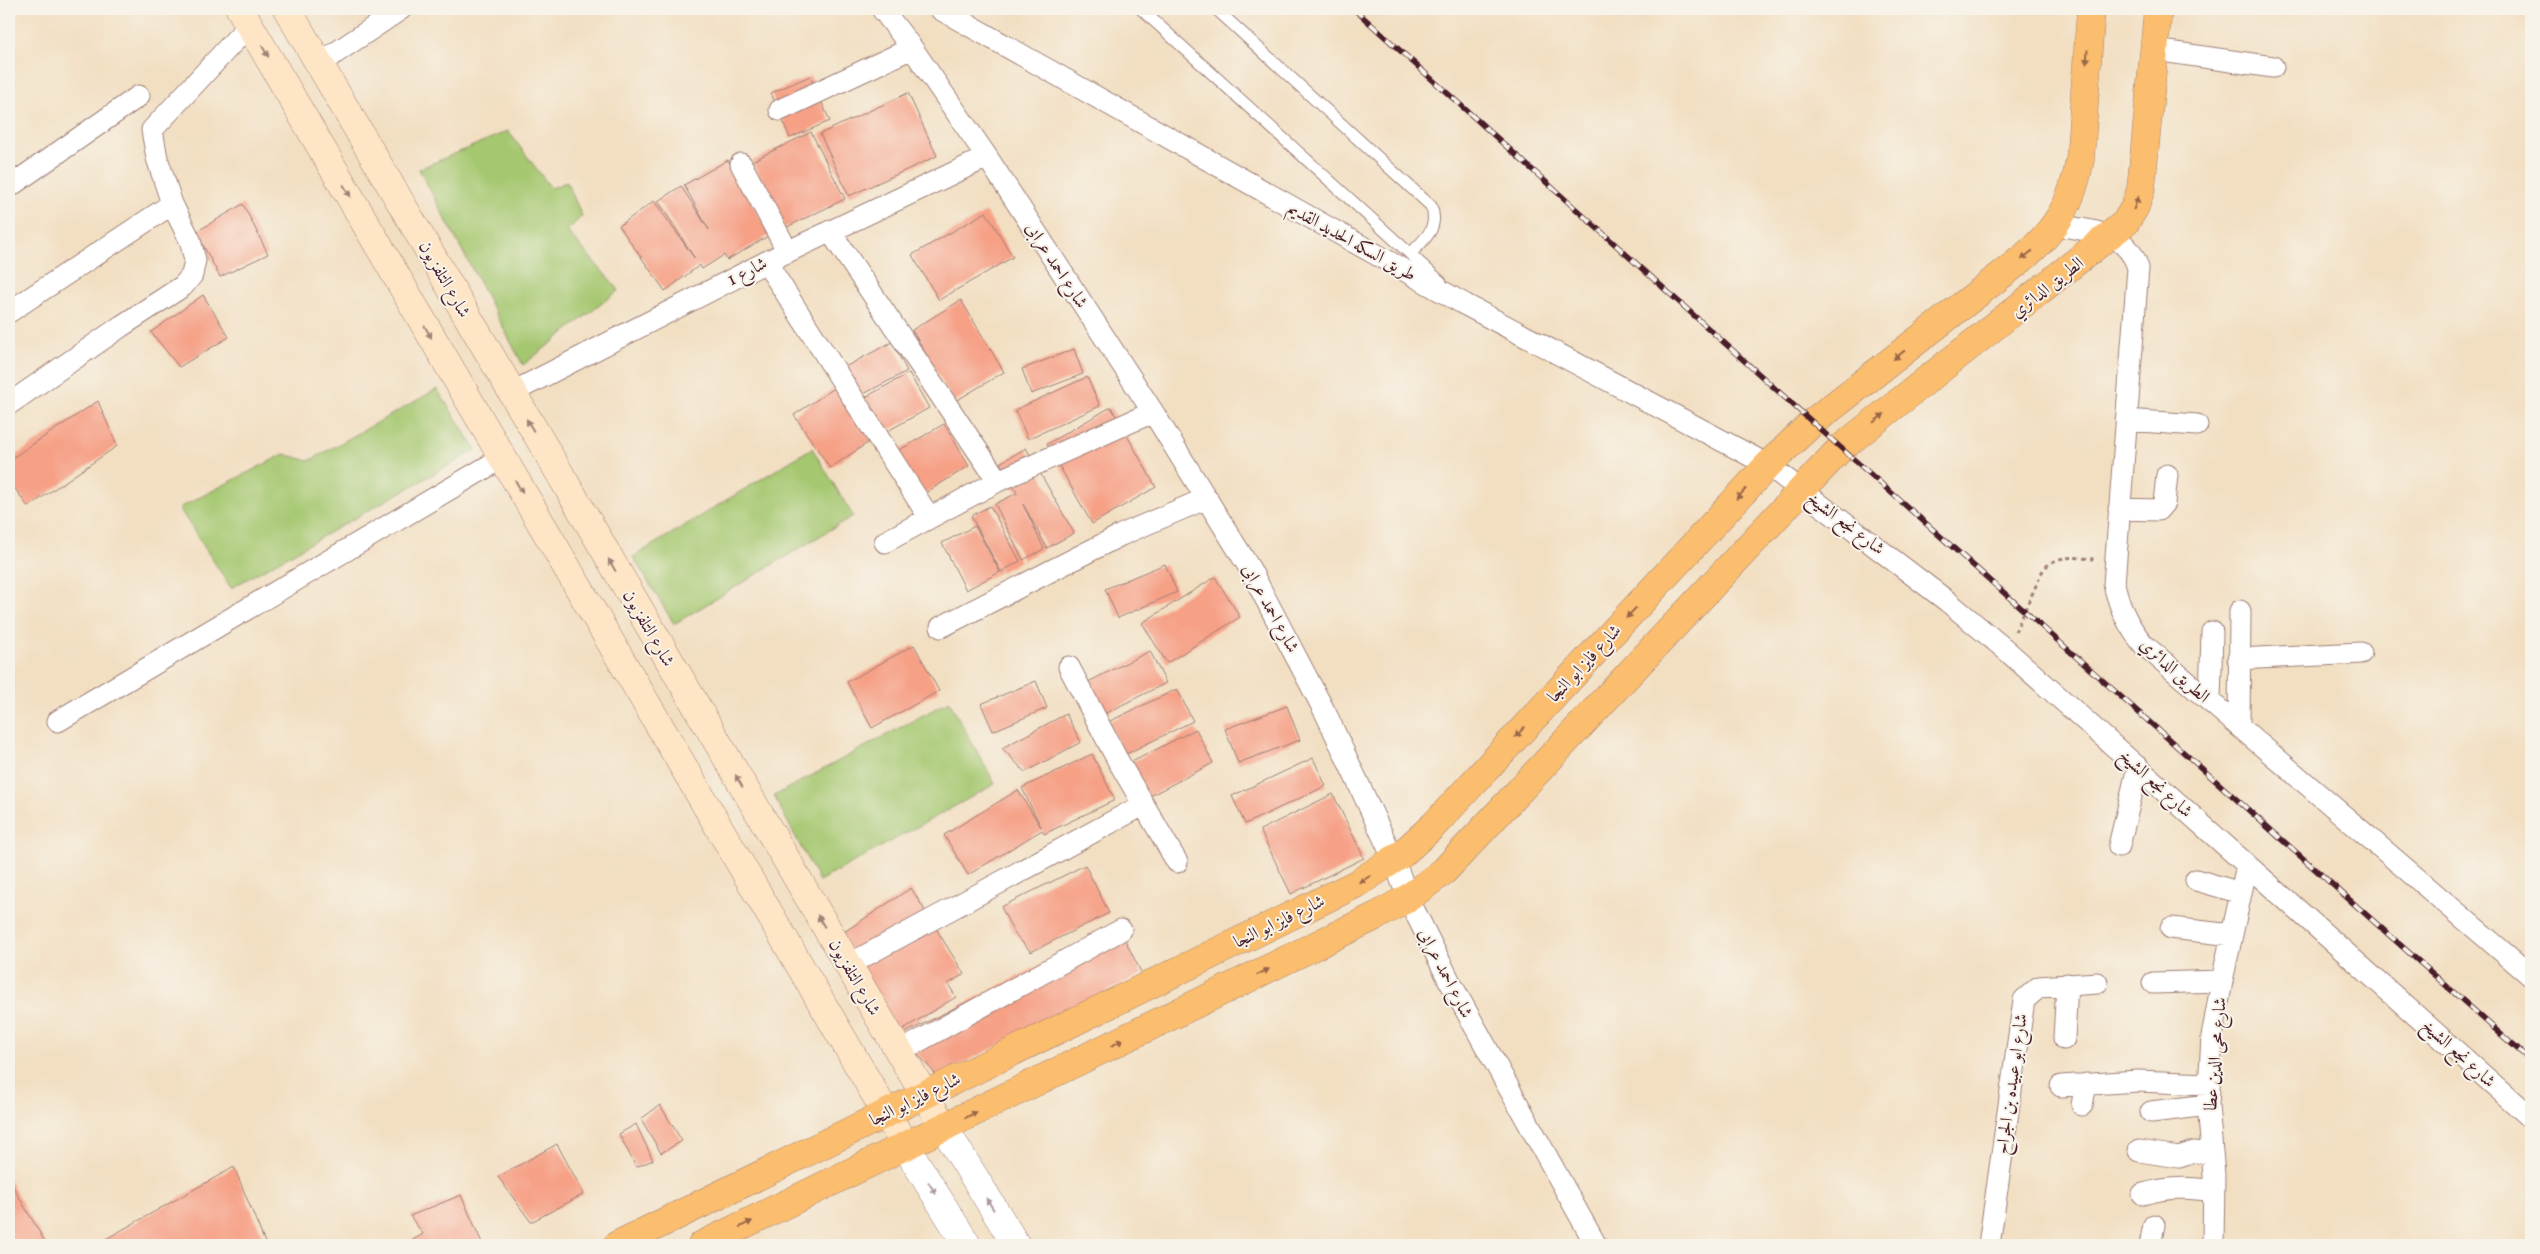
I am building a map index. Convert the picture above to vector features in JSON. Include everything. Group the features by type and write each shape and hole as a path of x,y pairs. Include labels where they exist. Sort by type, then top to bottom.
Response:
{"main road":[{"name":"شارع التلفزيون","path":"287,9 944,1128"},
{"path":"2057,225 2076,183 2080,160 2090,9"},
{"name":"الطريق الدائري","path":"1801,489 1841,448 2112,236 2125,223 2136,207 2141,189 2158,9"},
{"path":"245,16 906,1147"},
{"name":"شارع فايز ابو النجا","path":"617,1245 1358,883 1394,860 1434,825 1768,465 1813,422 2023,258 2041,243 2057,225"},
{"path":"702,1245 906,1147 1408,898 1424,887 1455,859 1801,489"}],"street":[{"path":"319,64 400,9"},
{"name":"شارع احمد عرابى","path":"882,9 912,48 987,157 1153,412 1250,569 1290,642 1394,860 1408,898 1470,1020 1596,1245"},
{"name":"طريق السكه الحديد القديم","path":"940,9 1466,305 1768,465"},
{"path":"9,404 120,326 183,286 192,274 195,260 190,240 172,204 157,158 152,130 245,16"},
{"path":"780,110 912,48"},
{"path":"2155,50 2273,67"},
{"path":"9,188 138,96"},
{"name":"شارع 1","path":"511,393 766,262 987,157"},
{"path":"741,164 788,252"},
{"path":"9,312 172,204"},
{"name":"الطريق الدائري","path":"2057,225 2112,236 2124,243 2134,254 2138,268 2114,584 2119,606 2129,627 2144,645 2531,976"},
{"path":"830,231 998,481"},
{"path":"766,262 929,517"},
{"path":"885,542 998,481 1153,412"},
{"path":"2126,420 2197,425"},
{"path":"58,722 502,458"},
{"name":"شارع نجع الشيخ","path":"1768,465 1947,601 2006,650 2531,1118"},
{"path":"2119,510 2158,510 2164,503 2167,475"},
{"path":"941,626 1113,540 1207,498"},
{"path":"2239,726 2238,659 2240,611"},
{"path":"2210,701 2212,632"},
{"path":"2238,659 2361,653"},
{"path":"1069,666 1143,805 1177,862"},
{"path":"2119,846 2138,767"},
{"path":"848,965 1143,805"},
{"name":"شارع محى الدين عطا","path":"2213,1245 2212,1154 2208,1105 2212,1038 2222,981 2247,865"},
{"path":"2196,880 2241,893"},
{"path":"2171,928 2232,935"},
{"path":"899,1052 1121,930"},
{"path":"2153,983 2222,981"},
{"name":"شارع ابو عبيده بن الجراح","path":"1989,1245 2021,1010 2024,1000 2039,987 2097,982"},
{"path":"2064,1039 2067,984"},
{"path":"2061,1086 2162,1080 2208,1084"},
{"path":"2082,1105 2086,1084"},
{"path":"2151,1112 2208,1105"},
{"name":"شارع التلفزيون","path":"944,1128 1016,1245"},
{"path":"906,1147 967,1245"},
{"path":"2139,1151 2179,1157 2194,1152 2212,1154"},
{"path":"2143,1194 2184,1186 2213,1190"}],"lane":[{"path":"1141,9 1466,305"},
{"path":"1216,9 1427,200 1434,213 1434,226 1431,233 1410,254"}],"path":[{"path":"2006,650 2043,570 2050,562 2068,557 2115,561"}],"green space":[{"path":"508,131 551,188 567,182 582,216 567,231 619,290 523,365 419,169"},
{"path":"437,389 476,450 231,588 179,508 284,454 309,461"},
{"path":"812,448 853,516 674,624 633,557"},
{"path":"949,701 995,784 819,881 774,796"}],"building":[{"path":"810,76 830,121 790,138 771,93"},
{"path":"908,93 937,156 849,196 820,134"},
{"path":"811,132 845,199 785,228 752,161"},
{"path":"728,160 770,235 727,260 724,255 702,269 700,265 665,291 619,226 654,201 695,259 658,201 681,186 709,230 684,185"},
{"path":"243,204 268,254 220,277 196,232"},
{"path":"986,212 1013,257 939,300 912,255"},
{"path":"203,295 229,337 179,367 151,332"},
{"path":"961,300 1004,372 954,402 912,330"},
{"path":"892,342 907,371 858,397 843,368"},
{"path":"1074,349 1083,374 1031,394 1022,369"},
{"path":"909,373 929,408 884,433 864,398"},
{"path":"1087,377 1100,406 1028,439 1015,410"},
{"path":"836,387 872,440 830,468 794,415"},
{"path":"98,401 117,446 28,507 9,480 9,460"},
{"path":"1111,407 1156,487 1092,524 1047,444"},
{"path":"944,424 969,466 922,495 896,452"},
{"path":"1026,448 1074,533 1047,548 1023,504 1044,549 1023,560 995,504 1017,493 1000,463"},
{"path":"990,506 1020,561 1001,572 971,516"},
{"path":"975,526 1000,572 966,590 942,543"},
{"path":"1165,564 1177,592 1118,618 1105,589"},
{"path":"1215,577 1240,617 1167,663 1142,623"},
{"path":"914,645 939,691 872,728 847,682"},
{"path":"1150,651 1166,683 1100,716 1084,684"},
{"path":"1036,681 1047,708 993,731 981,704"},
{"path":"1177,689 1193,721 1124,755 1108,722"},
{"path":"1287,706 1300,740 1238,763 1225,729"},
{"path":"1066,714 1081,742 1025,772 1002,748"},
{"path":"1196,729 1213,763 1148,797 1130,763"},
{"path":"1092,754 1115,800 1044,834 1042,830 968,875 944,835 1018,790 1041,827 1022,788"},
{"path":"1313,758 1326,786 1245,824 1232,796"},
{"path":"1333,794 1364,858 1291,894 1260,830"},
{"path":"1085,865 1109,913 1031,952 1014,933 1001,907"},
{"path":"911,888 964,974 948,984 956,997 895,1034 841,934"},
{"path":"1118,926 1142,974 937,1076 901,1035"},
{"path":"660,1105 682,1141 661,1153 641,1119"},
{"path":"636,1124 653,1160 636,1167 619,1134"},
{"path":"557,1144 584,1194 531,1222 498,1177"},
{"path":"234,1167 266,1245 95,1245"},
{"path":"9,1180 47,1245 9,1245"},
{"path":"461,1195 483,1245 404,1245 423,1234 410,1216"}],"railway":[{"path":"1354,9 1841,448 2531,1061"}]}
